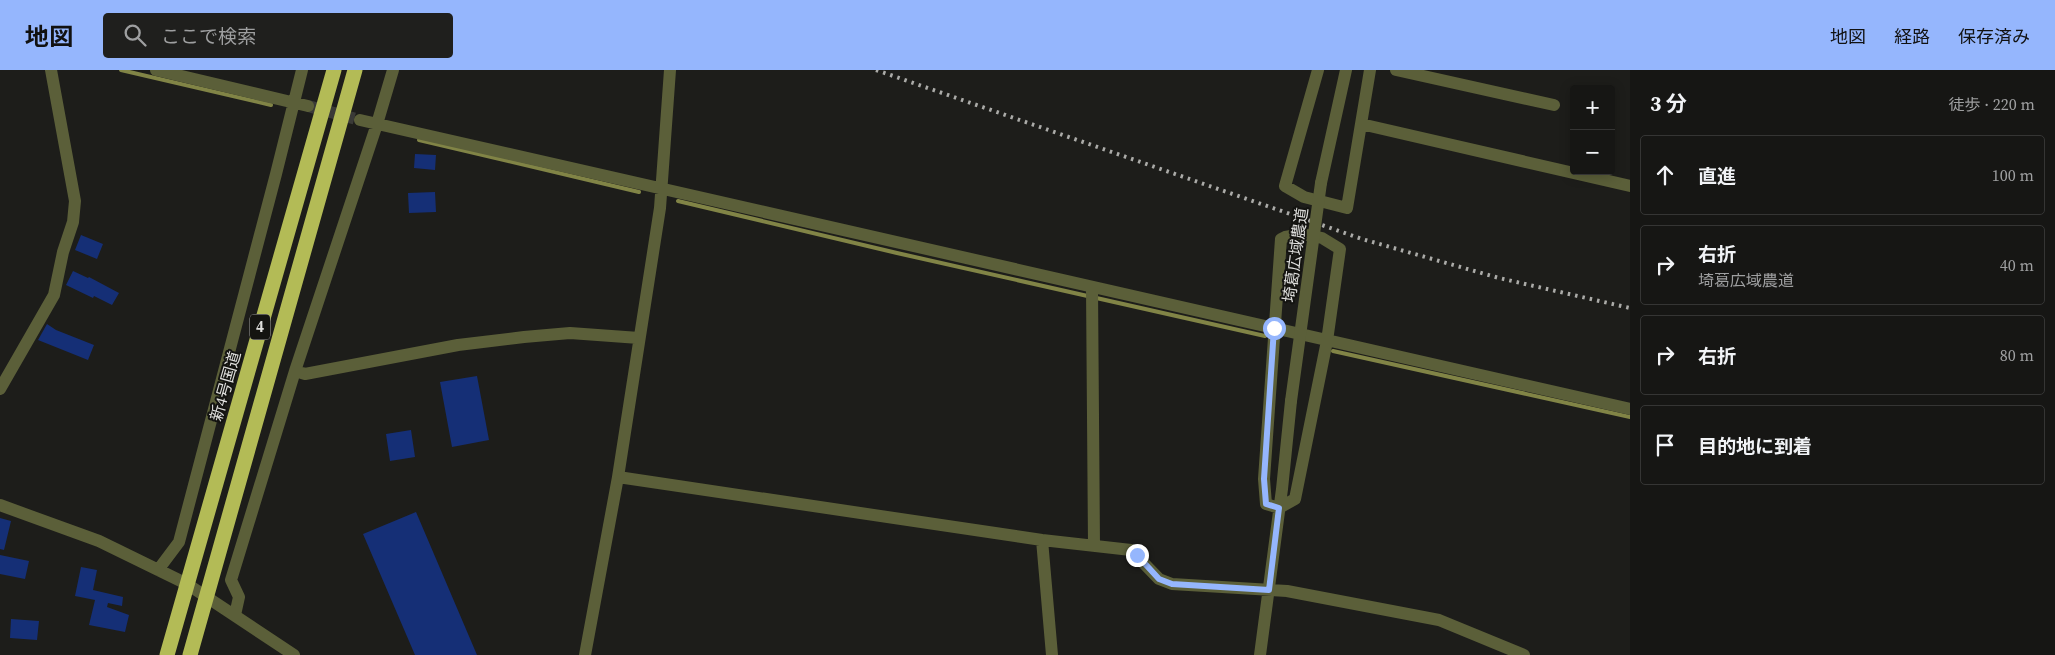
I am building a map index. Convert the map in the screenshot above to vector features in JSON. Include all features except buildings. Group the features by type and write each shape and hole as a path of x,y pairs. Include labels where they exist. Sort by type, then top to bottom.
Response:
{"highway":[{"name":"新4号国道","path":"167,655 334,70"},
{"name":"4","path":"190,655 355,70"}],"street":[{"path":"0,389 54,295 63,252 72,222 75,201 51,70"},
{"path":"156,70 308,106"},
{"path":"158,570 179,542 274,184 302,70"},
{"path":"235,614 239,597 231,580 295,371 377,124 393,70"},
{"path":"585,655 618,477 662,190 670,70"},
{"path":"1318,70 1285,186 1304,197 1347,208 1370,70"},
{"name":"埼葛広域農道","path":"1260,655 1291,401 1321,183 1346,70"},
{"path":"1396,70 1554,105"},
{"path":"360,120 1630,409"},
{"path":"1361,124 1630,186"},
{"path":"1303,234 1322,238 1340,248 1327,340 1295,499 1279,508 1266,504 1264,479 1274,328 1280,239 1285,236 1303,234"},
{"path":"1092,288 1094,546"},
{"path":"295,371 305,374 458,345 524,336 570,333 640,338"},
{"path":"618,477 1042,540 1131,550 1159,579 1172,584 1287,591 1439,620 1524,655"},
{"path":"0,505 99,541 186,584 235,614 294,655"},
{"path":"1042,540 1052,655"}],"waterway":[{"path":"121,70 271,105"},
{"path":"419,140 639,192"},
{"path":"678,201 897,253 1265,336"},
{"path":"1333,351 1630,417"}],"tunnel":[{"path":"308,106 360,120"}],"railway":[{"path":"876,70 1362,239 1499,278 1630,308"}],"route":[{"path":"1137,555 1159,579 1172,584 1269,590 1279,508 1266,504 1264,479 1274,328"}]}
